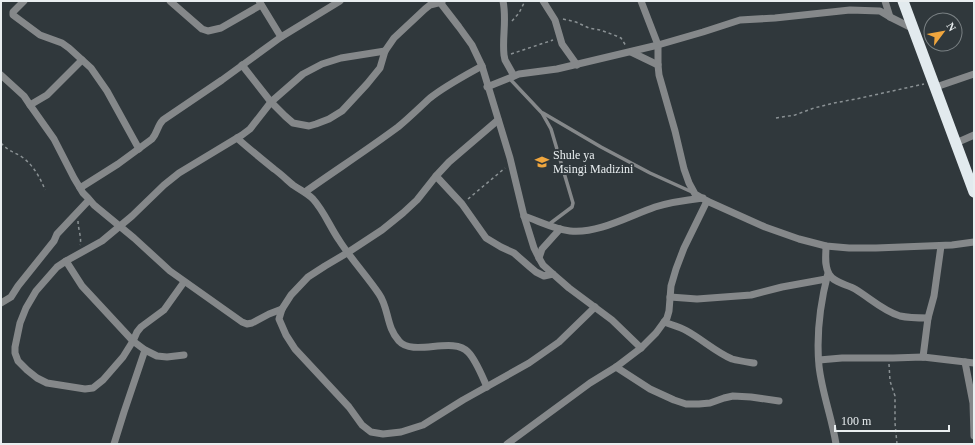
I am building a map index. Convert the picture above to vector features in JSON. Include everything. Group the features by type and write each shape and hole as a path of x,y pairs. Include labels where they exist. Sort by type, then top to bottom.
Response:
{"highway":[{"path":"903,1 974,192"}],"street":[{"path":"24,1 13,12 13,16 40,35 62,43 91,68 107,91 139,149"},
{"path":"170,1 202,29 208,31 221,28 260,3 281,37"},
{"path":"80,188 118,164 152,139 156,134 159,123 163,120 222,80 281,37 340,1"},
{"path":"503,1 505,10 504,55 512,77"},
{"path":"543,1 555,20 562,44 576,65"},
{"path":"641,1 658,45 658,65 660,75 684,169 695,194 705,200 766,227 799,239 826,246 876,248 941,246 974,242"},
{"path":"886,1 890,17"},
{"path":"242,65 284,116 293,123 309,126 329,119 342,111 380,68 385,51 394,38 430,5 441,2 472,45 482,66 487,87 512,163 524,216 534,248 543,265 569,288 612,320 641,348"},
{"path":"487,87 523,73 557,69 630,52 740,20 850,10 880,11 914,29"},
{"path":"184,282 164,310 137,332 123,357 103,380 93,388 85,389 47,383 37,378 18,361 14,347 20,323 26,308 36,291 58,267 102,241 179,173 250,129 271,102 303,74 322,64 341,58 385,51"},
{"path":"630,52 658,65"},
{"path":"30,105 47,95 82,60"},
{"path":"305,192 402,124 430,98 482,66"},
{"path":"935,84 974,74"},
{"path":"1,75 24,96 54,139 80,188 94,205 120,225 170,271 247,324 282,309"},
{"path":"498,120 449,162 417,200 403,213 382,230 308,277 291,295 282,309 279,320 286,335 295,350 349,407 362,425 371,432 383,434 401,432 423,425 463,400 530,363 559,342 595,307"},
{"path":"956,143 974,135"},
{"path":"237,138 293,185 313,199 321,210 335,236 380,295 394,335 400,343 411,346 428,347 455,345 463,347 475,361 487,387"},
{"path":"436,176 462,204 486,238 514,253 536,272 544,276 553,274"},
{"path":"1,303 11,297 58,234 90,200"},
{"path":"524,216 560,229 584,231 604,226 655,207 676,201 705,200"},
{"path":"507,444 590,383 616,367 641,348 656,333 667,318 672,280 705,200"},
{"path":"539,258 542,249 560,229"},
{"path":"826,246 827,276 819,315 818,349 820,368 836,444"},
{"path":"923,357 928,318 934,296 941,246"},
{"path":"66,261 82,286 133,341 145,350 157,356 167,357 184,355"},
{"path":"670,297 697,299 751,294 827,276 853,288 890,312 900,316 928,318"},
{"path":"664,322 688,332 713,349 732,358 739,361 754,363"},
{"path":"114,444 145,350"},
{"path":"819,360 842,358 923,357 974,362"},
{"path":"965,362 972,403 974,436"},
{"path":"616,367 650,389 686,404 710,402 733,396 779,401"}],"lane":[{"path":"512,77 542,113 551,129 573,203 572,207 548,225"},
{"path":"542,113 650,173 695,194"}],"path":[{"path":"505,28 516,17 525,1"},
{"path":"562,19 576,22 589,28 600,30 618,37 623,41 630,52"},
{"path":"504,55 561,38"},
{"path":"776,118 796,115 834,102 935,84"},
{"path":"1,143 10,151 23,158 30,164 36,171 45,190"},
{"path":"462,204 512,163"},
{"path":"78,256 81,242 78,228 79,211"},
{"path":"890,358 890,381 895,396 897,444"}],"place":[{"name":"Shule ya Msingi Madizini","path":"542,162"}]}
